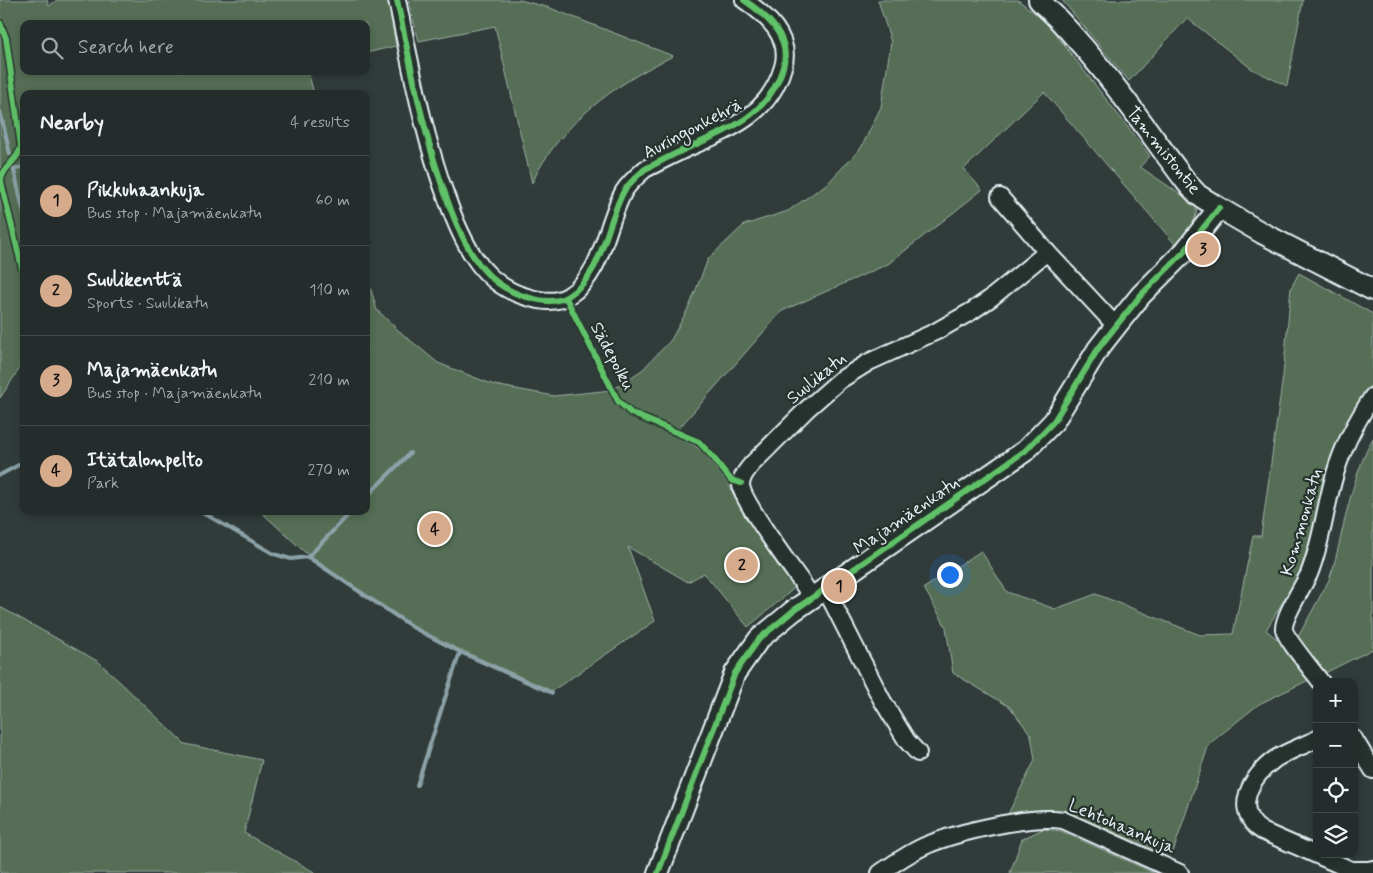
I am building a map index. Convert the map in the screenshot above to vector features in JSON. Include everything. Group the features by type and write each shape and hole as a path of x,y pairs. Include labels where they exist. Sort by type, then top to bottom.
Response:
{"street":[{"name":"Auringonkehrä","path":"397,0 428,139 440,182 455,222 474,257 501,286 518,294 551,302 566,298 574,292 595,267 625,190 634,179 645,169 732,128 750,117 773,93 785,62 780,34 760,12 744,0"},
{"name":"Tammistontie","path":"1039,0 1091,56 1187,184 1198,195 1270,237 1373,290"},
{"path":"1000,197 1047,252 1116,326"},
{"name":"Majamäenkatu","path":"659,873 735,673 765,633 819,592 1025,451 1054,421 1098,349 1116,326 1141,295 1185,251 1219,208"},
{"name":"Suulikatu","path":"918,753 907,740 882,700 819,592 746,502 741,483 744,473 781,433 840,380 869,362 937,331 972,311 991,298 1047,252"},
{"name":"Kommonkatu","path":"1318,678 1290,641 1284,630 1285,620 1302,589 1312,564 1334,474 1358,419 1373,396"},
{"path":"1313,741 1276,759 1260,772 1254,780 1245,807 1250,821 1262,831 1351,870 1373,869"},
{"path":"1358,746 1373,770"},
{"name":"Lehtohaankuja","path":"880,873 902,858 927,845 985,828 1049,818 1063,820 1180,873"}],"green space":[{"path":"0,0 47,0 49,6 57,0 388,0 396,46 370,52 370,20 20,20 20,75 309,75 313,90 20,90 20,368 0,398"},
{"path":"408,0 520,0 550,8 673,56 630,79 573,124 543,162 532,183 495,26 419,41"},
{"path":"878,0 1018,0 1048,24 1150,156 1140,167 1195,204 1196,215 1191,226 1175,244 1044,92 964,169 982,190 888,264 782,311 673,435 694,445 703,452 730,486 735,499 751,525 794,584 790,592 748,627 704,573 688,582 628,547 655,621 552,691 414,629 308,555 264,515 370,515 370,286 377,310 438,363 494,385 554,396 612,390 642,370 671,340 690,305 708,259 744,225 788,211 828,183 861,148 881,107 891,42"},
{"path":"1062,0 1303,0 1287,86 1252,69 1187,18 1129,81"},
{"path":"1299,273 1373,314 1373,381 1342,438 1299,575 1266,630 1288,648 1311,679 1259,704 1209,744 1173,852 1155,850 1063,810 1061,814 1048,812 1008,814 1035,760 1031,735 1010,707 953,673 946,627 924,588 981,551 1007,592 1055,609 1096,594 1200,635 1233,634 1253,536 1261,536 1283,376 1291,288"},
{"path":"1373,438 1373,649 1325,673 1298,637 1329,580 1354,484"},
{"path":"0,607 99,662 185,744 262,760 244,833 316,873 0,873"},
{"path":"1043,829 1061,831 1154,873 1010,873 1022,839"}],"waterway":[{"path":"0,111 10,154"},
{"path":"14,168 14,170 20,168"},
{"path":"14,170 20,196"},
{"path":"370,493 410,453"},
{"path":"0,475 20,464"},
{"path":"207,515 274,554 291,559 308,557 414,628 460,652 552,693"},
{"path":"308,557 348,515"},
{"path":"417,785 460,652"}],"cycle path":[{"path":"397,0 418,100 431,150 462,236 479,264 497,282 519,294 537,300 548,301 563,299 568,296 580,287 589,275 597,262 624,191 636,177 645,169 680,151 722,133 748,117 769,96 777,83 783,67 784,46 775,28 761,13 744,0"},
{"path":"0,23 6,38 20,139"},
{"path":"20,151 4,172 1,182 20,260"},
{"path":"658,873 735,673 759,639 793,611 1025,451 1054,421 1098,349 1116,326 1141,295 1185,251 1219,208"},
{"name":"Sädepolku","path":"566,298 618,401 631,413 699,442 731,480 741,483"}],"place":[{"name":"Majamäenkatu","path":"1203,249"},
{"name":"Itätalonpelto","path":"435,529"},
{"name":"Suulikenttä","path":"742,565"},
{"name":"Pikkuhaankuja","path":"839,586"}]}
